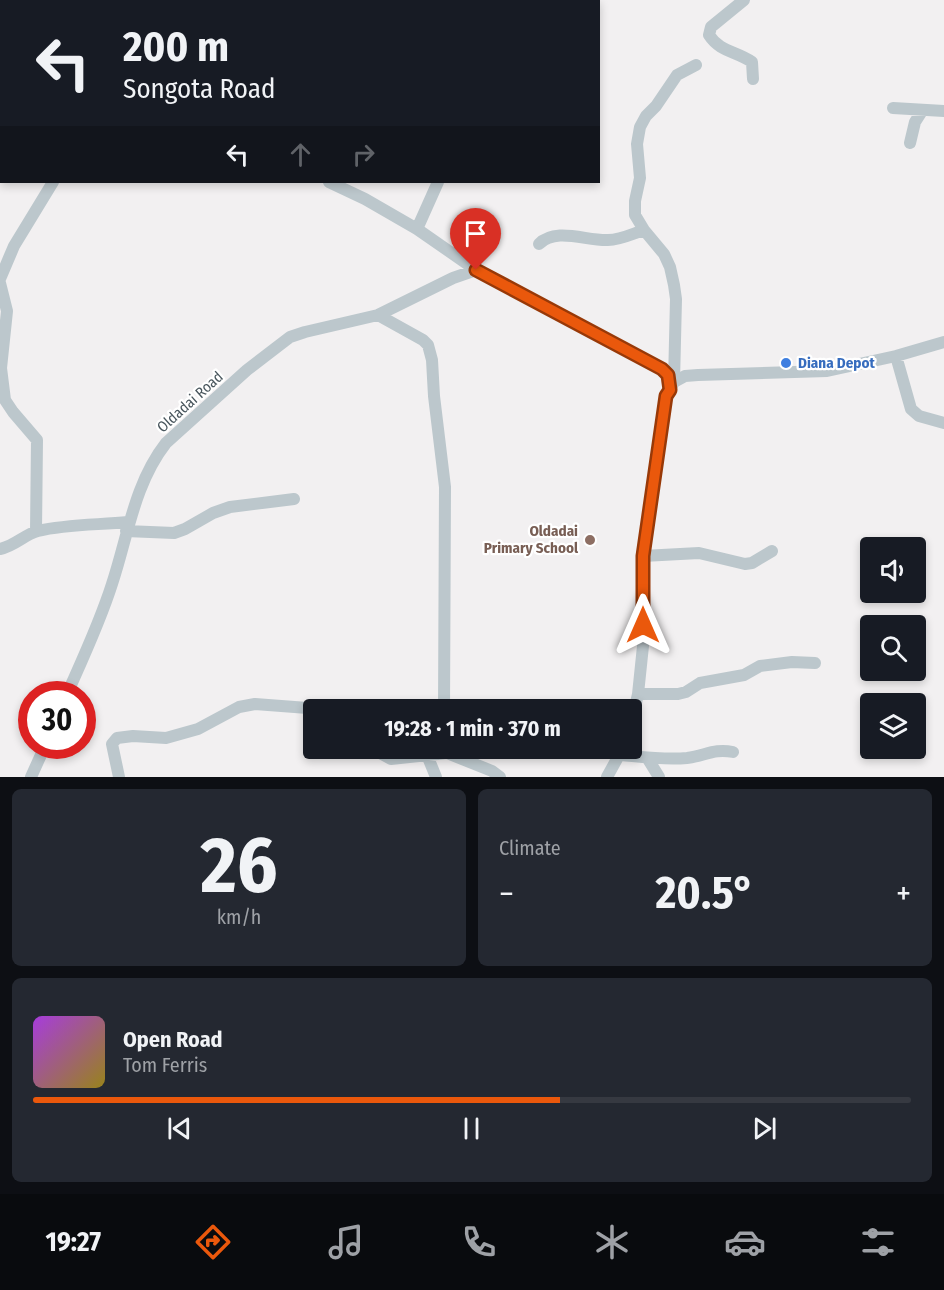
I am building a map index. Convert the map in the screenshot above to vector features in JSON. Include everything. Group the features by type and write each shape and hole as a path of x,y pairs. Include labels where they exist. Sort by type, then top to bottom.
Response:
{"street":[{"path":"744,0 711,27 709,35 715,45 752,62 753,79"},
{"path":"672,386 676,299 674,285 664,254 635,215 634,208 639,186 637,144 640,127 677,75 696,65"},
{"path":"893,108 944,111"},
{"path":"910,143 915,122 922,111"},
{"path":"0,279 14,246 52,183"},
{"path":"331,183 365,199 417,229 476,270 662,369 668,375 672,386"},
{"path":"417,229 438,183"},
{"path":"539,244 546,239 562,236 610,240 644,230"},
{"name":"Oldadai Road","path":"73,681 100,619 113,582 127,527 155,457 166,443 262,358 290,337 378,315 453,278 476,270"},
{"path":"0,283 7,311 1,368 6,400 13,412 37,440 36,531"},
{"path":"378,315 423,340 428,345 432,360 434,396 446,487 444,699"},
{"path":"637,699 643,646 643,556 666,396 672,386 686,376 827,370 896,356 944,342"},
{"path":"896,356 911,409 923,418 944,423"},
{"path":"0,549 9,547 36,531 61,527 127,527 174,533 185,530 213,513 230,507 294,499"},
{"path":"643,556 699,553 745,564 752,563 772,550"},
{"path":"638,694 678,694 700,683 744,675 760,666 792,662 815,663"},
{"path":"118,777 112,744 117,738 133,736 166,738 198,729 239,707 255,704 303,708"},
{"path":"642,757 690,758 714,750 733,752"},
{"path":"32,777 40,759"},
{"path":"429,759 436,777"},
{"path":"461,759 492,771 500,777"},
{"path":"607,777 618,759"},
{"path":"648,759 659,777"}],"place":[{"name":"Diana Depot","path":"786,363"},
{"name":"Oldadai Primary School","path":"590,540"}],"route":[{"path":"476,270 617,344 666,371 668,375 670,390 666,396 643,556 643,625"}]}
